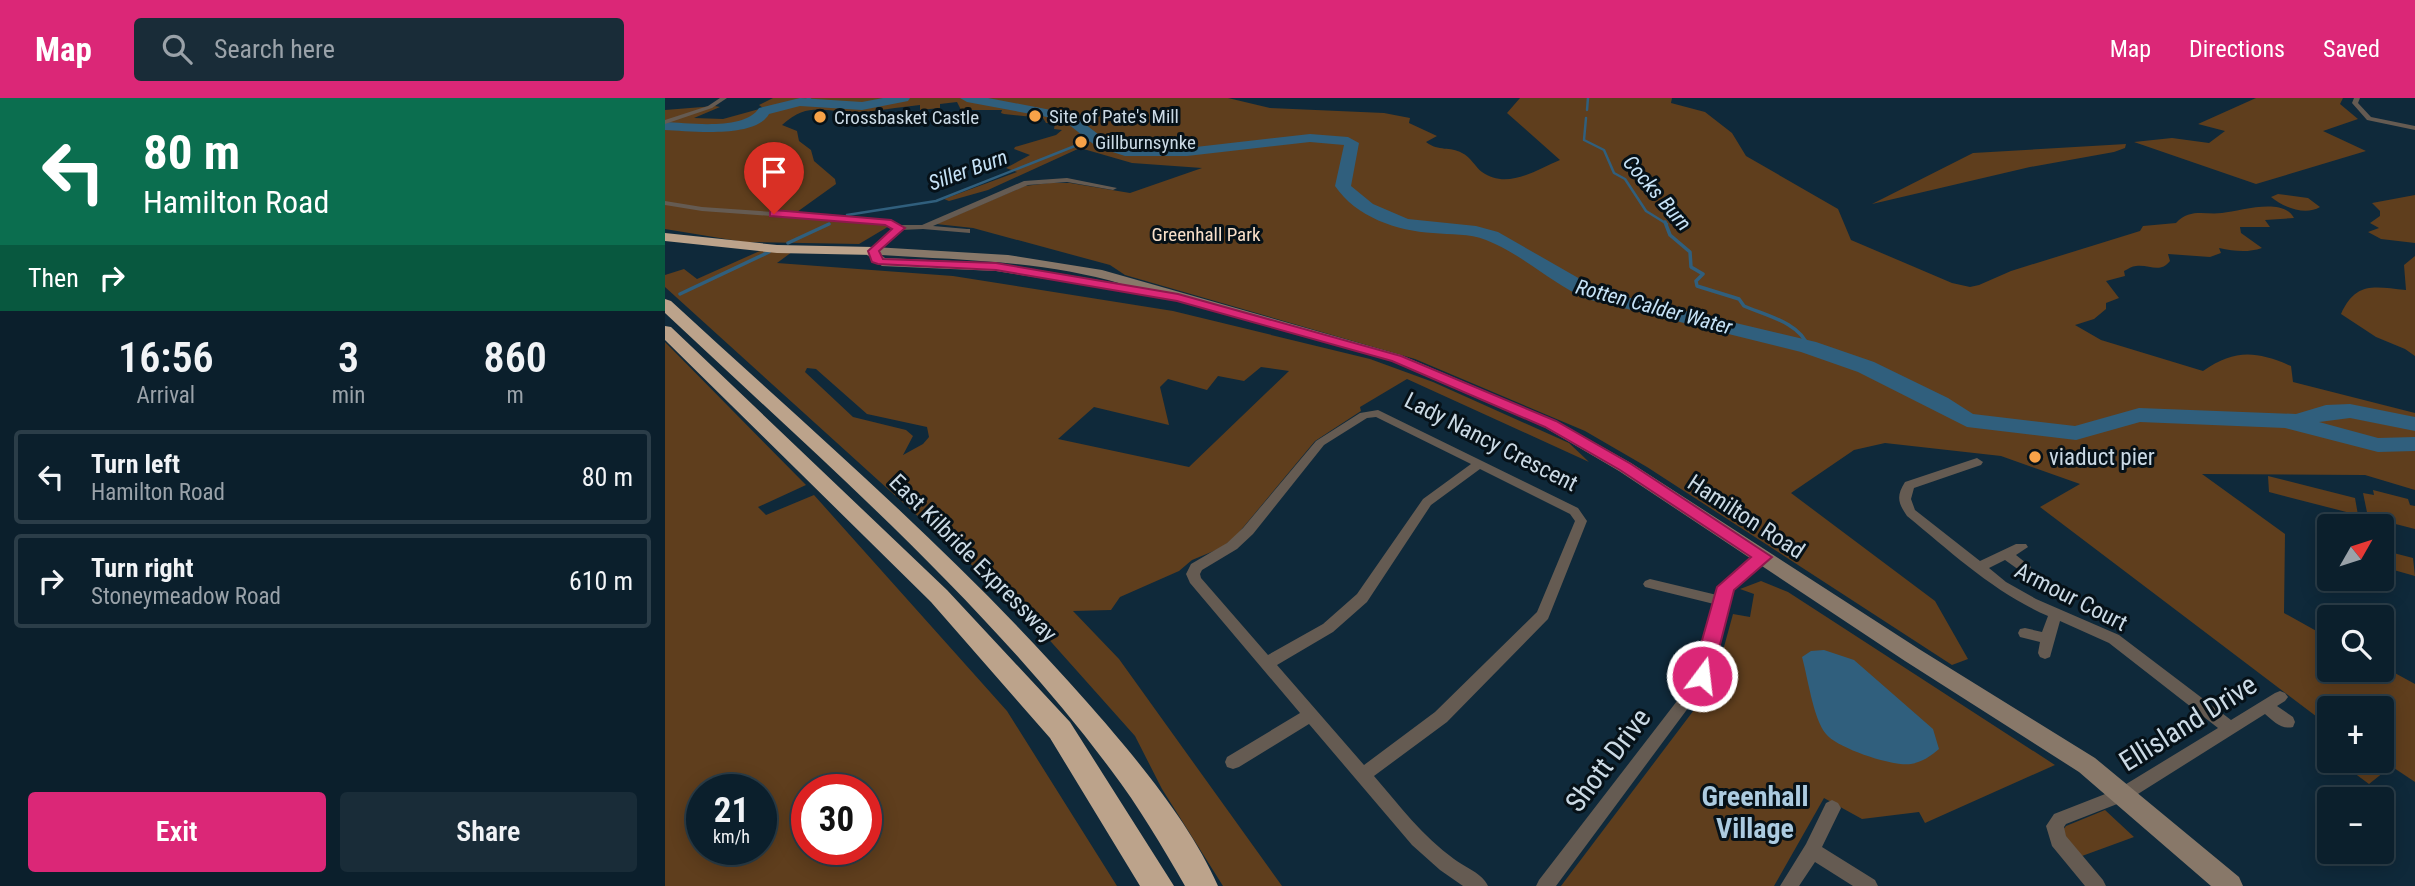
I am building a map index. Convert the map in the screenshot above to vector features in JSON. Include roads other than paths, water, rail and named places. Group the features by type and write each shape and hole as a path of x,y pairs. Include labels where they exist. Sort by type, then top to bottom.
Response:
{"highway":[{"path":"665,237 777,249 874,251"},
{"name":"East Kilbride Expressway","path":"665,304 973,593 1027,651 1109,746 1151,805 1202,886"},
{"path":"665,331 939,596 1051,720 1116,815 1158,886"}],"main road":[{"name":"Hamilton Road","path":"874,251 876,260 882,262 996,267 1178,297 1397,358 1551,424 1625,467 1912,656 2087,765 2230,886"}],"street":[{"path":"2357,98 2355,103 2369,119 2415,128"},
{"path":"665,121 710,107 723,99"},
{"path":"923,227 1027,183 1067,180 1113,188"},
{"path":"665,203 702,209 887,222 899,228 967,231"},
{"path":"874,251 899,228"},
{"name":"Lady Nancy Crescent","path":"1363,775 1441,717 1543,615 1579,532 1581,521 1574,510 1378,413 1364,415 1320,443 1233,547 1203,563 1193,574 1195,580 1418,839 1446,864 1479,886"},
{"path":"1950,457 1962,466"},
{"name":"Armour Court","path":"1977,462 1909,485 1904,492 1904,502 1912,513 2001,585 2031,603 2114,639 2229,728"},
{"path":"1267,663 1328,628 1362,598 1427,502 1479,464"},
{"path":"1979,567 2021,547"},
{"path":"2007,554 2024,567"},
{"name":"Shott Drive","path":"1545,886 1692,692 1702,676 1726,587 1763,557"},
{"path":"1650,584 1722,601"},
{"path":"2025,633 2046,646 2056,613"},
{"name":"Ellisland Drive","path":"2124,794 2280,697"},
{"path":"2265,706 2287,722"},
{"path":"1233,762 1312,714"},
{"path":"2097,886 2059,840 2055,825 2060,819 2124,794"},
{"path":"1789,886 1812,850 1832,808"},
{"path":"1812,850 1869,886"}],"water":[{"path":"1824,650 1854,660 1933,729 1939,749 1919,762 1892,763 1841,745 1826,734 1811,697 1802,657 1811,651"}],"waterway":[{"name":"Rotten Calder Water","path":"808,102 806,100 810,98"},
{"name":"Rotten Calder Water","path":"892,98 898,99"},
{"name":"Rotten Calder Water","path":"665,126 726,127 750,122 761,117 764,111 800,102 862,106 903,98"},
{"name":"Rotten Calder Water","path":"967,98 1067,117 1102,144 1125,152 1187,152 1310,138 1348,141 1352,143 1343,186 1357,201 1378,213 1412,225 1476,231 1492,236 1521,251 1563,280 1594,295 1808,347 1866,367 1940,403 1967,420 2076,433 2139,415 2297,421 2326,412 2350,411 2415,424"},
{"name":"Cocks Burn","path":"1587,110 1588,98"},
{"name":"Cocks Burn","path":"1586,118 1584,140 1604,150 1614,173 1625,179 1646,211 1665,223"},
{"name":"Siller Burn","path":"847,215 936,201 1095,138"},
{"name":"Cocks Burn","path":"1665,223 1670,235 1690,252 1691,267 1703,274 1696,281 1697,286 1739,299 1744,306 1781,321 1798,332 1808,347"},
{"name":"Siller Burn","path":"788,243 829,224"},
{"name":"Siller Burn","path":"680,294 769,252"},
{"name":"Rotten Calder Water","path":"2291,422 2378,445 2415,444"}],"place":[{"name":"Site of Pate's Mill","path":"1035,116"},
{"name":"Crossbasket Castle","path":"820,117"},
{"name":"Gillburnsynke","path":"1081,142"},
{"name":"viaduct pier","path":"2035,457"}],"district":[{"name":"Greenhall Village","path":"1755,812"}],"park label":[{"name":"Greenhall Park","path":"1206,234"}]}
